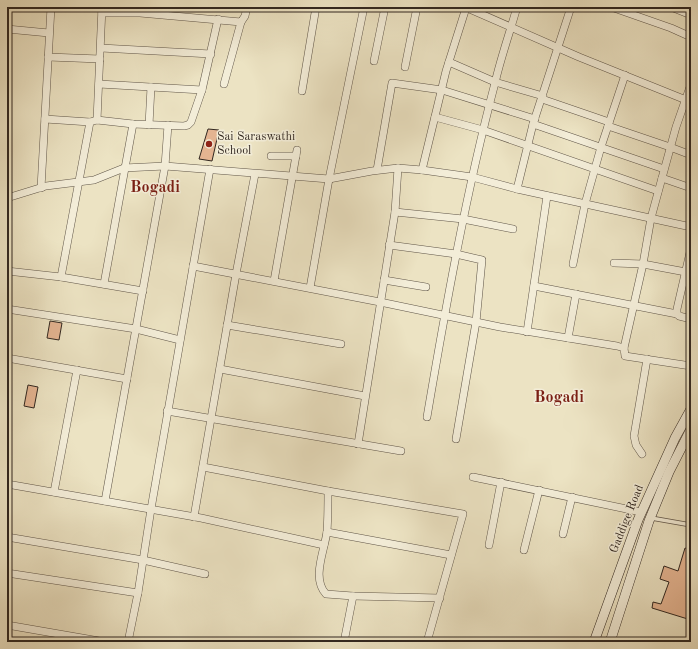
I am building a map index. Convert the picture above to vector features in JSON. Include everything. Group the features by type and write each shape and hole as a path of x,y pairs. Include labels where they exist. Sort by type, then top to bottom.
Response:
{"main road":[{"name":"Gaddige Road","path":"594,642 641,512 675,438 691,409"},
{"name":"Gaddige Road","path":"610,642 650,517 669,472 691,429"}],"street":[{"path":"41,188 51,7"},
{"path":"224,84 241,22 245,16 247,7"},
{"path":"302,91 316,7"},
{"path":"310,288 329,179 364,7"},
{"path":"374,61 385,7"},
{"path":"405,67 417,7"},
{"path":"422,170 449,62 465,7 688,101"},
{"path":"427,416 444,316 472,177 495,82 517,7"},
{"path":"517,189 534,122 571,7"},
{"path":"611,7 671,28 691,37"},
{"path":"671,7 691,15"},
{"path":"61,277 78,182 94,121 100,84 102,10 140,10 241,22"},
{"path":"45,119 149,125 188,125 191,122 202,90 218,19"},
{"path":"7,29 49,33"},
{"path":"101,48 211,54"},
{"path":"48,56 100,58"},
{"path":"449,62 495,82 542,98 691,155"},
{"path":"573,264 586,204 601,147 624,75"},
{"path":"377,170 392,83 442,90 489,105 664,169"},
{"path":"100,84 202,90"},
{"path":"691,84 688,101 670,147 650,218 643,264 624,348 624,356 691,366"},
{"path":"149,125 151,87"},
{"path":"435,116 528,145 595,170 658,191"},
{"path":"104,284 133,124"},
{"path":"105,501 165,166 168,125"},
{"path":"271,156 296,153 274,281"},
{"path":"7,198 41,188 94,180 124,168 165,166 329,179 377,170 398,168 472,177 547,196 691,227"},
{"path":"358,444 395,212 398,168"},
{"path":"128,642 138,593 167,411 210,169"},
{"path":"194,517 210,419 255,174"},
{"path":"662,178 691,188"},
{"path":"527,332 547,196"},
{"path":"395,212 463,219 514,229"},
{"path":"389,245 456,254 482,260 476,322 456,439"},
{"path":"677,314 677,309 688,272 691,248"},
{"path":"614,262 643,264 688,272"},
{"path":"193,266 527,332 624,348"},
{"path":"7,271 61,277 143,291"},
{"path":"384,280 426,287"},
{"path":"534,286 677,314 691,319"},
{"path":"568,338 576,294"},
{"path":"7,308 136,329 180,340"},
{"path":"227,326 341,344"},
{"path":"7,358 127,379"},
{"path":"642,454 636,445 634,436 647,359"},
{"path":"220,369 365,396"},
{"path":"54,492 77,370"},
{"path":"167,411 401,451"},
{"path":"203,467 328,491 464,514 427,642"},
{"path":"473,477 641,512"},
{"path":"489,545 501,482"},
{"path":"7,484 194,517 324,544"},
{"path":"524,550 539,490"},
{"path":"328,491 327,532 320,567 320,585 326,594 440,598"},
{"path":"563,534 572,497"},
{"path":"327,532 451,555"},
{"path":"7,537 143,560 205,574"},
{"path":"7,573 138,593"},
{"path":"344,642 353,596"},
{"path":"7,625 105,642"}],"lane":[{"path":"650,517 691,525"}],"building":[{"name":"Sai Saraswathi School","path":"208,129 219,130 212,161 199,159"},
{"path":"50,321 62,323 59,340 47,338"},
{"path":"28,385 38,387 34,408 24,406"},
{"path":"685,548 691,550 691,620 652,608 653,602 661,604 669,582 660,579 664,566 678,571"}],"place":[{"name":"Sai Saraswathi School","path":"209,144"}],"district":[{"name":"Bogadi","path":"155,188"},
{"name":"Bogadi","path":"559,398"}]}
